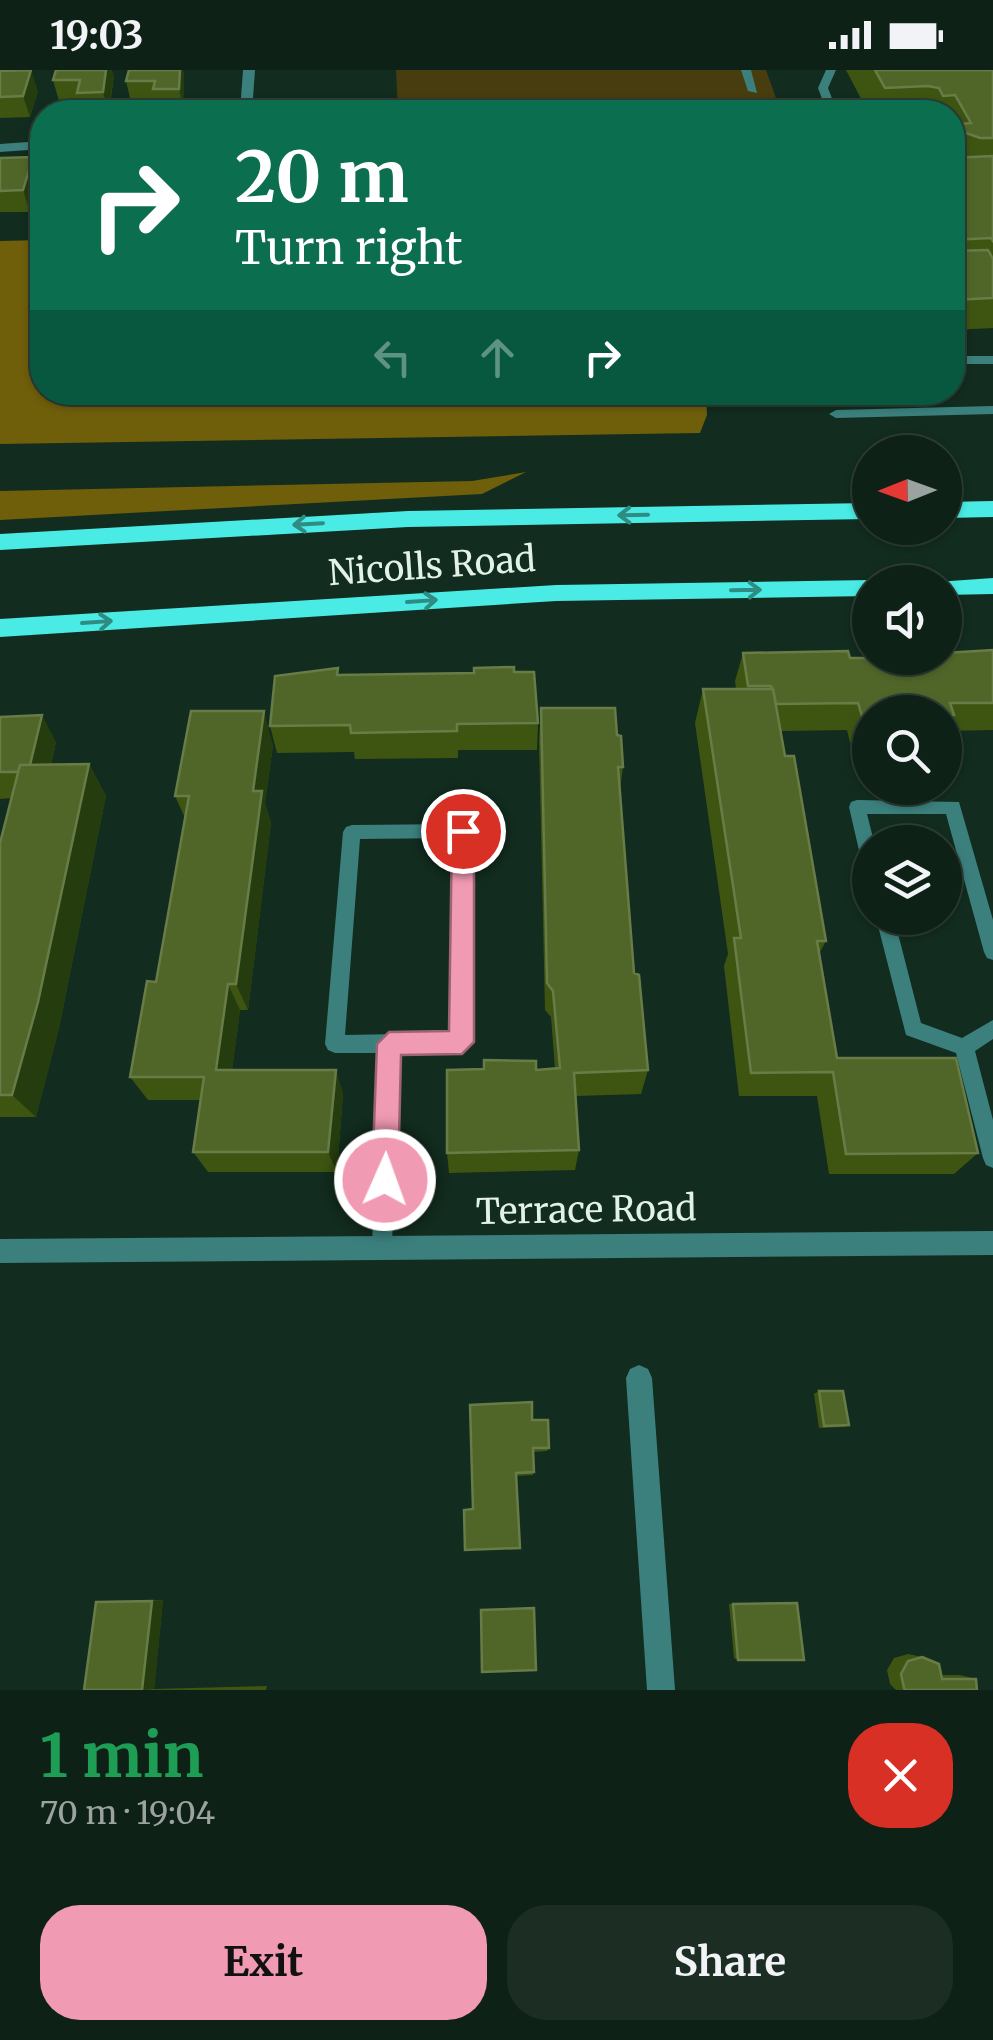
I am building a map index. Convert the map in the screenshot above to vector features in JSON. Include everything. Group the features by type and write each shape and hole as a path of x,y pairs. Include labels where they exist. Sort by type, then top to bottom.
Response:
{"highway":[{"path":"962,510 993,509"},
{"name":"Nicolls Road","path":"0,542 408,519 852,511"},
{"path":"962,586 993,586"},
{"name":"Nicolls Road","path":"0,628 556,593 852,588"}],"street":[{"path":"247,100 250,70"},
{"path":"0,148 30,146"},
{"name":"Terrace Road","path":"0,1251 993,1243"},
{"path":"639,1378 661,1690"}],"lane":[{"path":"746,70 753,92"},
{"path":"828,100 823,88 830,70"},
{"path":"965,360 993,360"},
{"path":"836,414 993,410"},
{"path":"862,825 857,807 954,807 959,825"},
{"path":"463,831 462,1042 389,1044 335,1044 352,832 463,831"},
{"path":"962,837 993,952"},
{"path":"889,935 913,1029 964,1047"},
{"path":"964,1047 993,1029"},
{"path":"382,1248 389,1044"},
{"path":"964,1047 993,1158"}],"shaded area":[{"path":"396,70 766,70 777,100 397,100"},
{"path":"30,240 30,405 706,405 707,415 700,433 0,444 0,241"},
{"path":"526,472 482,494 0,520 0,491 472,481"}],"building":[{"path":"31,70 23,96 0,97 0,71"},
{"path":"56,70 106,70 103,92 77,93 80,80 53,80"},
{"path":"129,70 180,70 179,89 153,89 155,81 126,81"},
{"path":"875,70 993,70 993,138 966,133 965,124 971,123 965,112 965,100 958,100 955,95 943,96 939,88 928,86 885,88"},
{"path":"993,156 993,241 965,239 965,157"},
{"path":"30,157 23,190 0,191 0,158"},
{"path":"988,250 993,259 993,298 965,299 965,251"},
{"path":"993,650 993,703 962,703 962,695 852,695 852,703 776,704 771,686 748,686 743,653 848,651 852,675 962,675 962,652"},
{"path":"514,667 514,672 534,672 538,723 457,724 457,731 351,733 350,725 270,726 275,676 338,668 337,675 474,673 474,668"},
{"path":"703,689 773,689 785,756 794,756 826,941 817,941 837,1058 956,1058 978,1153 846,1154 833,1072 751,1073 734,938 741,938"},
{"path":"541,708 615,708 617,735 621,736 623,767 618,767 634,973 639,975 648,1070 574,1073 579,1150 447,1153 447,1070 484,1069 484,1060 536,1061 536,1070 560,1068 553,991 547,983"},
{"path":"191,711 264,711 253,791 262,791 236,984 228,984 216,1070 336,1070 328,1152 193,1152 204,1077 130,1077 147,981 156,982 189,796 175,796"},
{"path":"42,715 30,765 20,765 18,772 0,772 0,717"},
{"path":"89,764 38,1002 12,1095 0,1095 0,843 20,765"},
{"path":"819,1391 843,1391 849,1425 824,1426"},
{"path":"532,1402 532,1420 548,1420 549,1448 533,1448 534,1472 516,1473 520,1548 465,1550 464,1510 473,1509 470,1405"},
{"path":"152,1601 142,1690 84,1690 96,1602"},
{"path":"797,1603 804,1660 738,1660 733,1604"},
{"path":"534,1608 536,1670 482,1672 481,1610"},
{"path":"922,1657 939,1664 942,1679 976,1679 977,1690 905,1690 901,1674 908,1661"}],"route":[{"path":"385,1180 389,1044 462,1042 463,831"}]}
